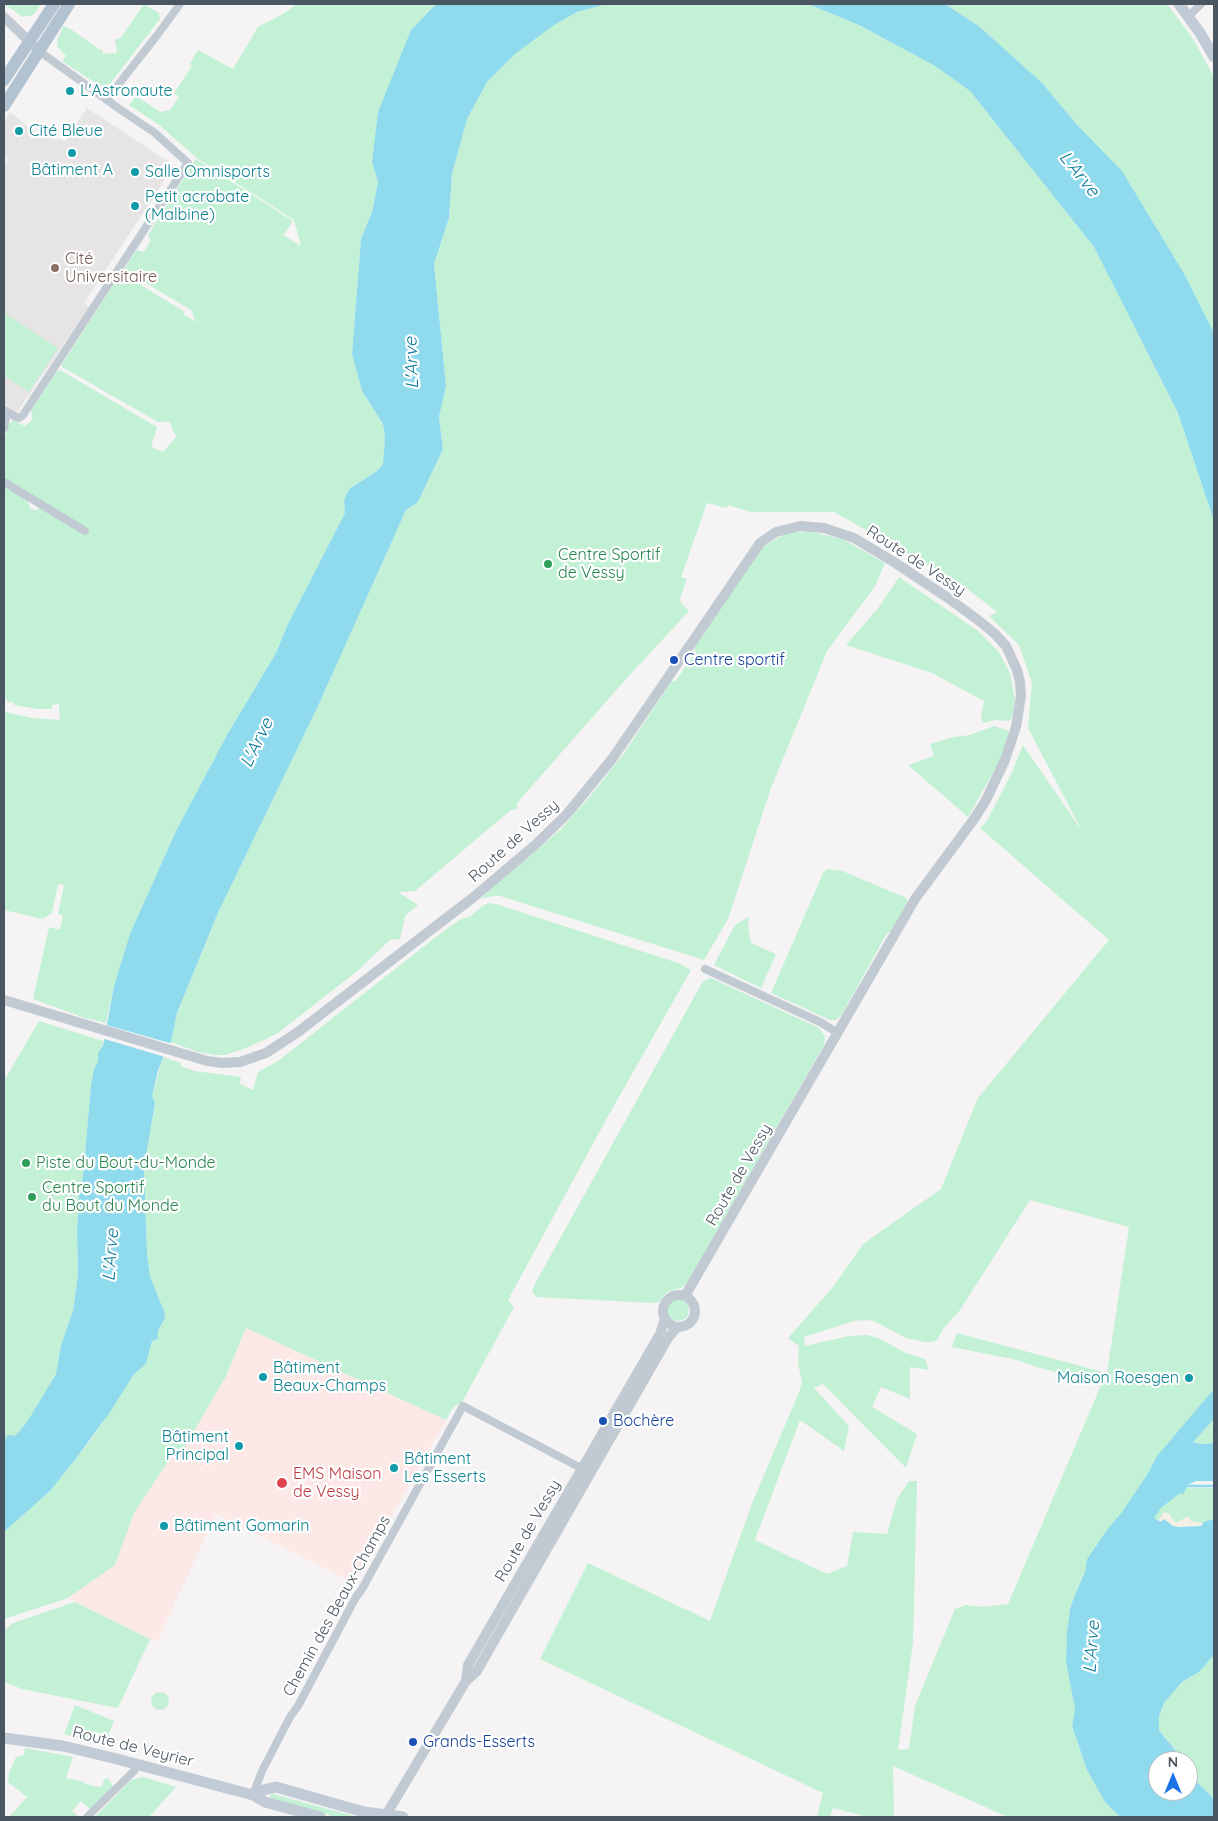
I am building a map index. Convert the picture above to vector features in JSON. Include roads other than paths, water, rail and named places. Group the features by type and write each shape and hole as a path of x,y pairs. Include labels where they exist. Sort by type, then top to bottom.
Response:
{"main road":[{"path":"4,106 54,4"},
{"path":"4,80 69,4"},
{"path":"1179,4 1189,16 1214,57"},
{"name":"Route de Veyrier","path":"4,1738 63,1746 253,1795 265,1802 320,1817"},
{"path":"253,1795 276,1787 364,1812 403,1817"}],"street":[{"path":"107,99 180,4"},
{"path":"1189,16 1201,4"},
{"path":"4,17 34,46 118,108 155,132 188,163 23,414 16,418 5,411 4,428"},
{"path":"4,482 85,531"},
{"name":"Route de Vessy","path":"7,999 194,1058 215,1062 240,1062 256,1058 280,1046 433,929 535,845 567,814 612,759 760,543 776,532 800,526 824,528 854,538 948,598 995,634 1006,646 1017,670 1020,682 1021,696 1016,727 997,779 974,819 915,899 686,1296"},
{"path":"705,969 820,1022 838,1033"},
{"path":"673,1295 686,1296 694,1304 694,1317 688,1324 677,1327 668,1323 664,1319 663,1308 666,1300 673,1295"},
{"name":"Route de Vessy","path":"586,1471 660,1334 664,1319"},
{"name":"Route de Vessy","path":"385,1816 466,1681 468,1665 668,1338 677,1327"},
{"name":"Chemin des Beaux-Champs","path":"253,1795 256,1782 268,1759 463,1406 586,1471"},
{"path":"87,1817 134,1771 137,1765"}],"water":[{"name":"L'Arve","path":"436,4 607,4 577,12 554,25 515,54 487,82 467,119 452,174 449,218 434,264 446,386 439,417 443,449 418,502 406,510 318,706 217,915 177,1013 171,1042 158,1071 152,1096 155,1103 144,1168 147,1253 150,1276 165,1318 158,1331 158,1339 152,1341 146,1364 134,1374 110,1412 78,1456 50,1491 4,1532 4,1441 8,1435 15,1436 27,1422 56,1374 61,1345 73,1311 78,1274 77,1231 79,1194 83,1176 91,1085 94,1069 98,1061 98,1053 103,1046 114,986 130,934 176,831 227,735 276,653 288,624 345,513 344,500 349,489 377,471 383,464 385,436 383,424 362,391 352,354 361,239 372,212 378,182 372,162 378,112 411,30"},
{"name":"L'Arve","path":"808,4 945,4 980,27 1042,83 1079,127 1122,171 1186,277 1214,333 1214,521 1178,413 1094,247 970,91 935,66 859,25"},
{"name":"L'Arve","path":"1214,1389 1214,1419 1193,1442 1201,1444 1214,1443 1214,1481 1196,1481 1188,1485 1183,1494 1180,1493 1161,1508 1154,1518 1161,1522 1164,1519 1173,1526 1179,1527 1201,1526 1204,1522 1214,1519 1214,1655 1199,1672 1182,1682 1164,1703 1159,1716 1159,1730 1176,1751 1148,1751 1148,1801 1198,1801 1198,1783 1214,1799 1214,1817 1120,1817 1105,1802 1087,1770 1072,1726 1075,1709 1066,1662 1070,1609 1085,1572 1087,1559 1122,1512 1147,1475 1157,1456"}],"waterway":[{"path":"1187,1486 1214,1486"}],"place":[{"name":"L'Astronaute","path":"70,91"},
{"name":"Cité Bleue","path":"19,131"},
{"name":"Bâtiment A","path":"72,153"},
{"name":"Salle Omnisports","path":"135,172"},
{"name":"Petit acrobate (Malbine)","path":"135,206"},
{"name":"Cité Universitaire","path":"55,268"},
{"name":"Centre Sportif de Vessy","path":"548,564"},
{"name":"Centre sportif","path":"674,660"},
{"name":"Piste du Bout-du-Monde","path":"26,1163"},
{"name":"Centre Sportif du Bout du Monde","path":"32,1197"},
{"name":"Bâtiment Beaux-Champs","path":"263,1377"},
{"name":"Maison Roesgen","path":"1189,1378"},
{"name":"Bochère","path":"603,1421"},
{"name":"Bâtiment Principal","path":"239,1446"},
{"name":"Bâtiment Les Esserts","path":"394,1468"},
{"name":"EMS Maison de Vessy","path":"282,1483"},
{"name":"Bâtiment Gomarin","path":"164,1526"},
{"name":"Grands-Esserts","path":"413,1742"}]}
